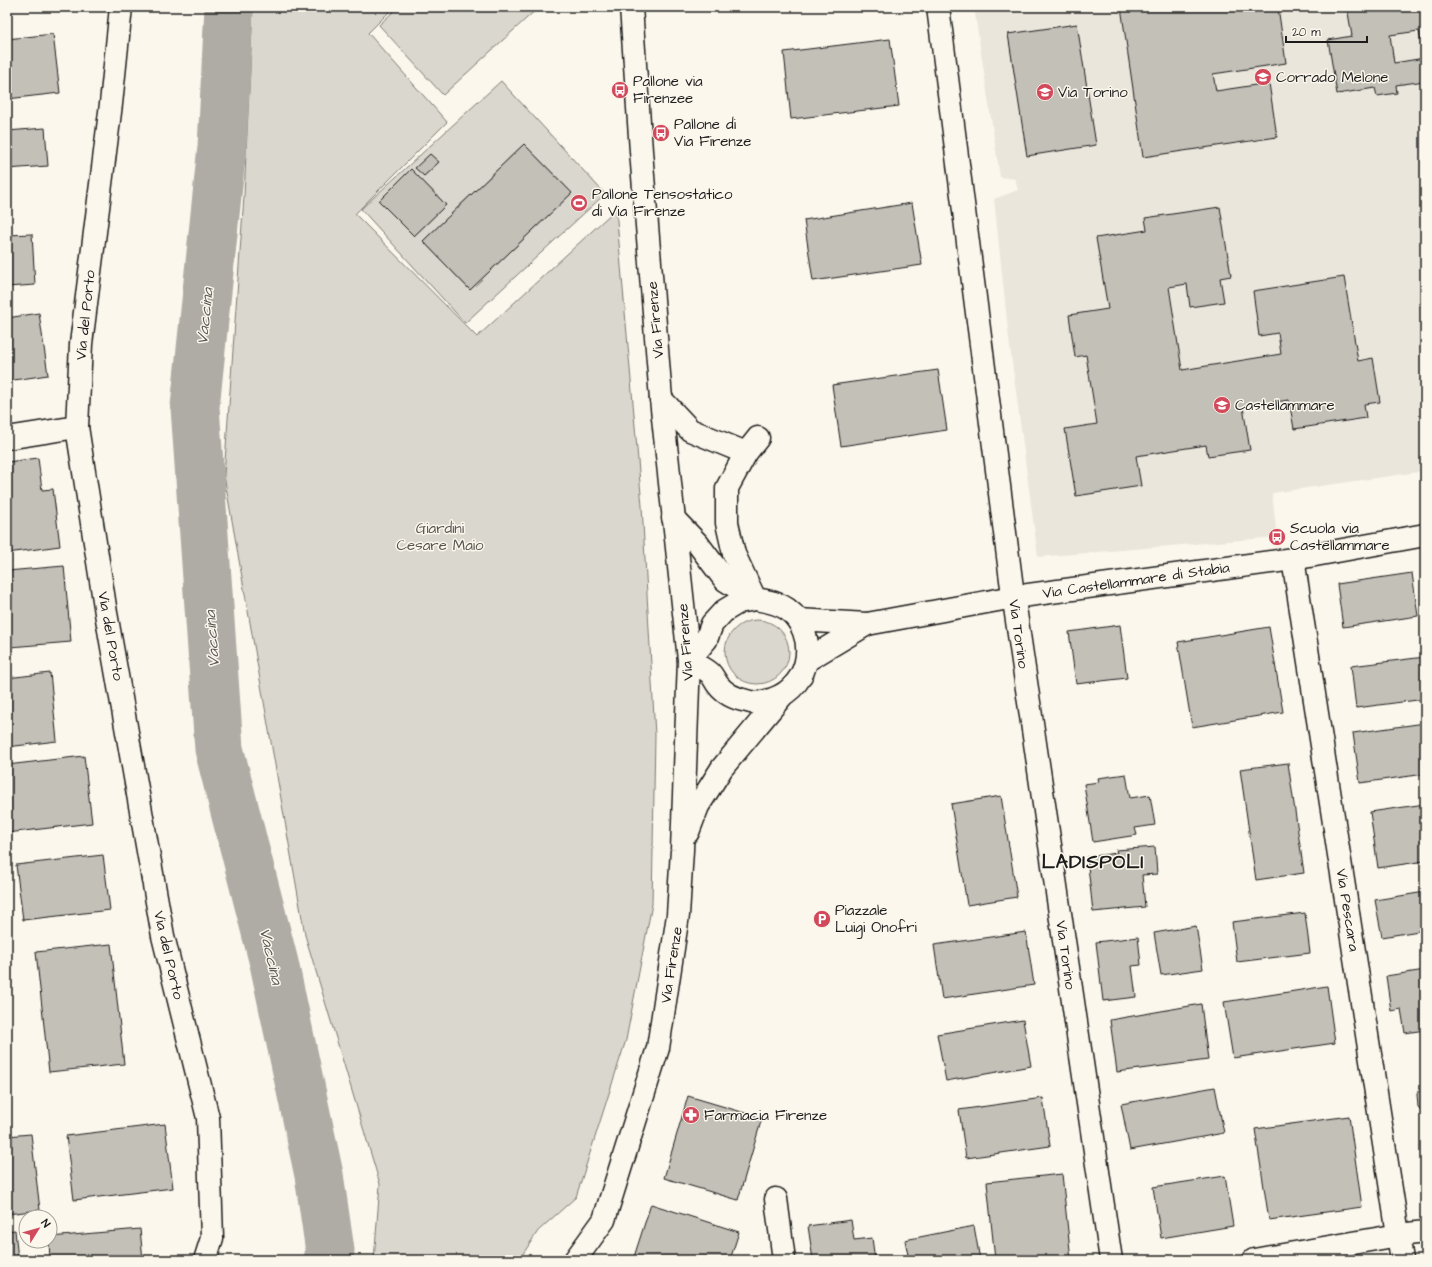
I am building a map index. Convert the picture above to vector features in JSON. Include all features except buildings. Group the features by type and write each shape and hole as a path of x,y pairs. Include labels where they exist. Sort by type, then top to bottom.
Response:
{"street":[{"name":"Via del Porto","path":"121,7 111,104 81,344 77,427 106,612 163,936 208,1118 212,1238 205,1260"},
{"name":"Via Firenze","path":"575,1260 604,1220 658,1048 678,915 682,850 689,660 661,399 631,7"},
{"name":"Via Torino","path":"938,7 1014,597 1111,1260"},
{"path":"661,399 690,430 752,446 727,488 727,523 734,554 755,599"},
{"path":"7,438 77,427"},
{"path":"673,518 698,544 725,580 755,599"},
{"name":"Via Castellammare di Stabia","path":"798,620 867,624 1014,597 1293,560 1425,535"},
{"name":"Via Pescara","path":"1293,560 1402,1260"},
{"path":"682,850 698,806 722,768 781,697 794,687 803,675 807,660 808,646 805,632 798,620 786,609 772,601 755,599 739,602 724,611 712,624 706,640 689,660 710,673 719,687 732,697 748,702 765,702 781,697"},
{"path":"807,660 867,624"},
{"path":"776,1200 784,1260"},
{"path":"590,1260 604,1220"},
{"path":"1254,1260 1399,1235 1425,1232"}],"shaded area":[{"name":"Castellammare","path":"974,7 1425,7 1425,471 1272,493 1277,537 1038,557 1009,339 994,199 1018,190 1015,179 1000,177"}],"green space":[{"name":"Giardini Cesare Maio","path":"253,7 394,7 368,33 447,122 355,214 477,337 616,209 642,506 655,735 652,904 626,1040 576,1197 538,1231 519,1260 374,1260 380,1184 305,935 224,475 244,196"},
{"path":"398,7 539,7 443,95 379,25"},
{"name":"Pallone Tensostatico di Via Firenze","path":"501,81 605,194 465,323 361,209","holes":["524,144 572,193 470,290 423,241","430,154 438,163 424,176 416,168","411,169 446,205 414,236 380,201"]},
{"path":"757,620 775,626 783,634 789,652 783,670 775,678 757,684 739,678 731,670 725,652 731,634 739,626"}],"waterway":[{"name":"Vaccina","path":"229,7 222,147 195,407 219,749 274,963 319,1175 330,1251 328,1260"}],"place":[{"name":"Corrado Melone","path":"1263,77"},
{"name":"Pallone via Firenzee","path":"620,90"},
{"name":"Via Torino","path":"1045,92"},
{"name":"Pallone di Via Firenze","path":"661,133"},
{"name":"Pallone Tensostatico di Via Firenze","path":"579,203"},
{"name":"Castellammare","path":"1222,405"},
{"name":"Scuola via Castellammare","path":"1277,537"},
{"name":"Piazzale Luigi Onofri","path":"822,919"},
{"name":"Farmacia Firenze","path":"691,1115"}],"district":[{"name":"LADISPOLI","path":"1093,861"}]}
